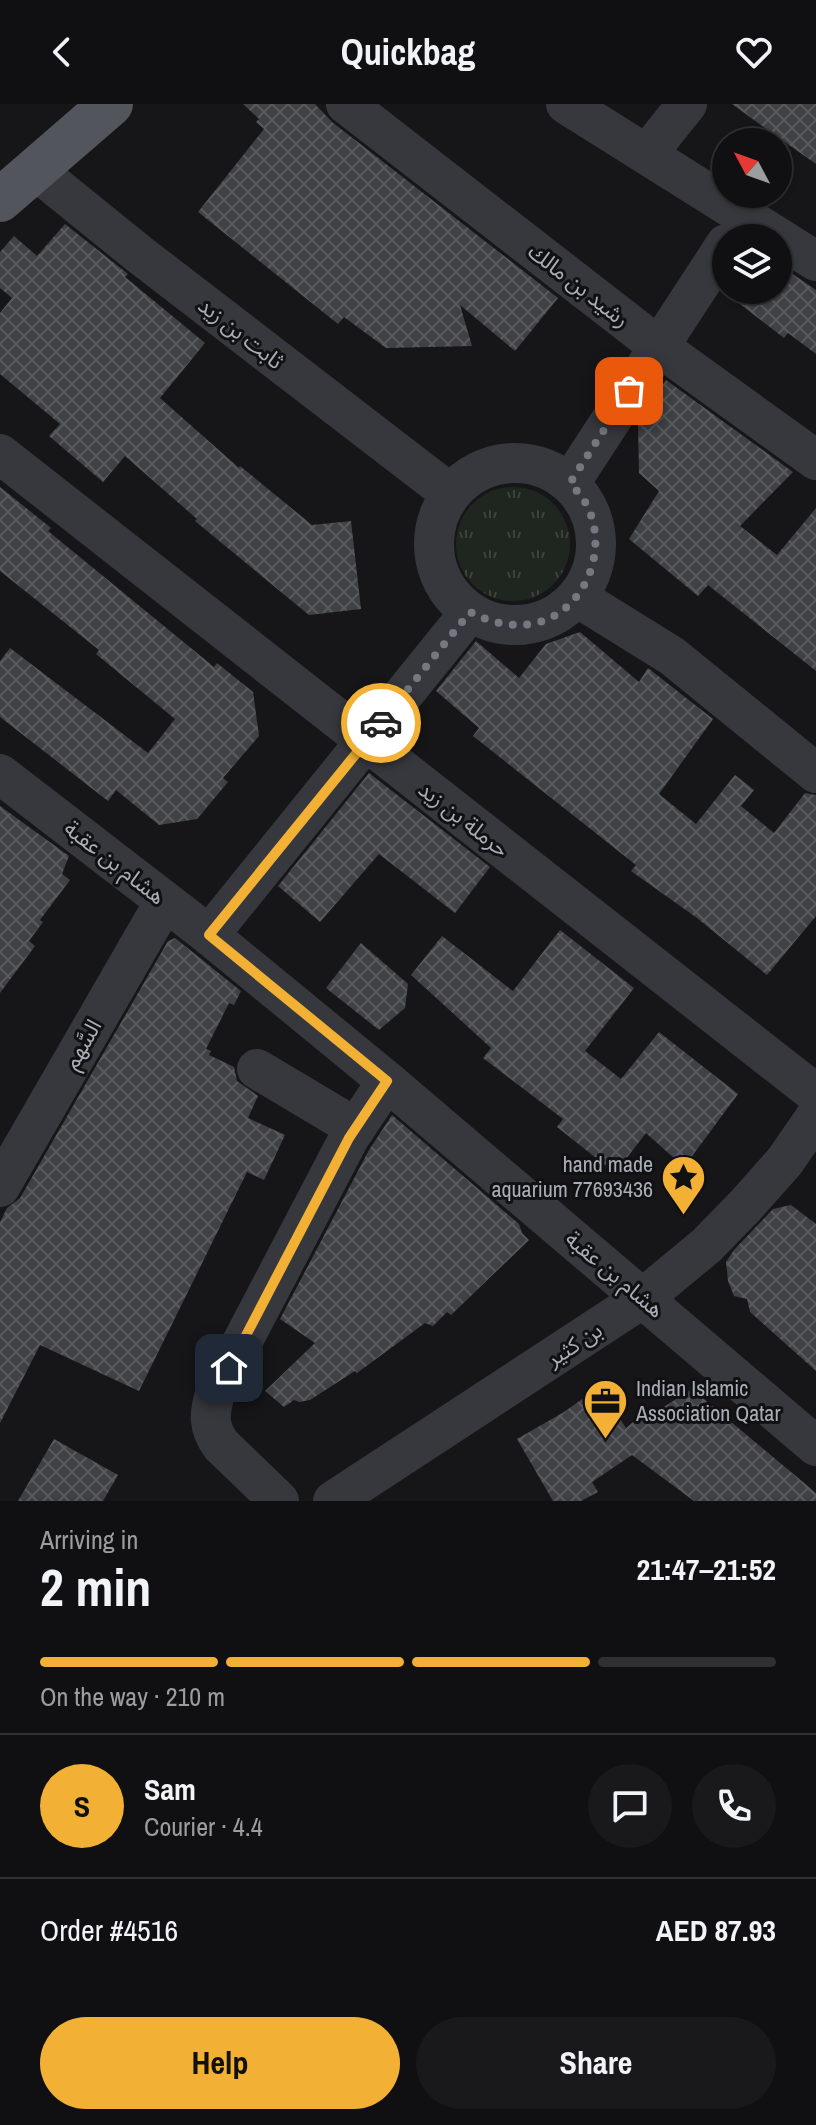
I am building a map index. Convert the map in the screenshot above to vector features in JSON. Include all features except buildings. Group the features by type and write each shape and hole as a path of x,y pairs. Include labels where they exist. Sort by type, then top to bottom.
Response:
{"main road":[{"path":"0,200 111,104"}],"street":[{"name":"رشيد بن مالك","path":"346,104 658,346 816,460"},
{"path":"566,104 647,154 724,224"},
{"path":"647,154 687,104"},
{"name":"ثابت بن زيد","path":"34,169 139,254 451,494"},
{"path":"792,253 816,261"},
{"path":"570,483 712,266"},
{"name":"حرملة بن زيد","path":"0,454 816,1094"},
{"path":"521,462 547,469 570,483 586,503 594,526 596,551 590,576 577,597 559,613 538,622 514,626 491,623 470,612 450,594 437,570 433,544 438,517 451,494 471,475 495,465 521,462"},
{"path":"577,597 672,656 816,773"},
{"path":"209,935 470,612"},
{"name":"هشام بن عقبة","path":"0,774 209,935 387,1081 816,1446"},
{"name":"السَّهم","path":"0,1187 165,901"},
{"path":"257,1069 356,1128"},
{"path":"279,1501 221,1445 210,1426 209,1415 215,1394 356,1128 387,1081"},
{"name":"بن كثير","path":"333,1501 643,1298 800,1169 816,1116"}],"green space":[{"path":"513,487 545,496 561,512 570,544 561,576 545,592 513,601 481,592 465,576 456,544 465,512 481,496"}],"way so far":[{"path":"381,723 470,612 491,623 514,626 538,622 559,613 577,597 590,576 596,551 594,526 586,503 570,483 629,391"}],"place":[{"name":"hand made aquarium 77693436","path":"684,1216"},
{"name":"Indian Islamic Association Qatar","path":"605,1440"}],"route":[{"path":"229,1368 349,1138 387,1081 209,935 381,723"}]}
